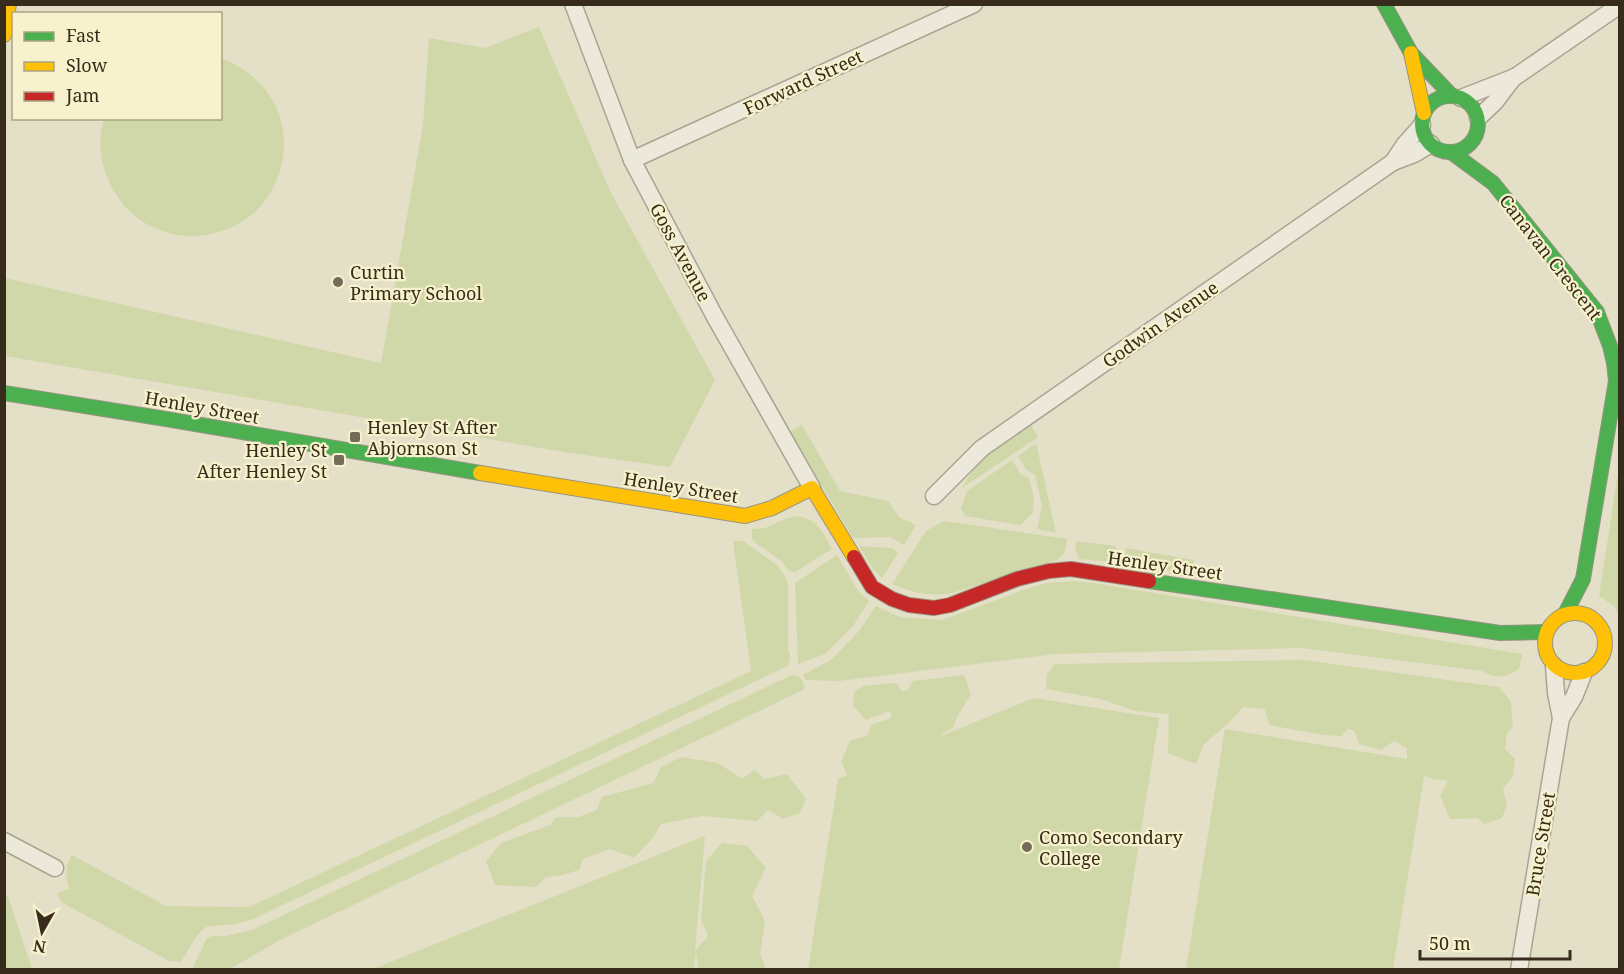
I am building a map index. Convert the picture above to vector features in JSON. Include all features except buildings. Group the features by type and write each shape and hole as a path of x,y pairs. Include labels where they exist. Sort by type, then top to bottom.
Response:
{"street":[{"path":"4,35 9,4"},
{"name":"Goss Avenue","path":"573,4 632,160 715,317 812,488"},
{"name":"Forward Street","path":"632,160 974,4"},
{"path":"1384,4 1411,53 1457,97 1469,103 1478,118 1478,148 1468,145 1451,152"},
{"path":"1423,119 1428,106 1435,100 1443,97 1457,97 1515,77 1620,5"},
{"path":"1411,53 1423,119 1423,132 1431,144"},
{"path":"1478,118 1495,102 1515,77"},
{"name":"Godwin Avenue","path":"1393,162 1423,119"},
{"name":"Godwin Avenue","path":"934,496 982,448 1393,162 1431,144"},
{"name":"Canavan Crescent","path":"1431,144 1437,149 1451,152 1493,183 1597,312 1608,335 1617,363"},
{"name":"Canavan Crescent","path":"1478,148 1493,183"},
{"path":"1565,614 1582,579 1618,381 1617,363"},
{"name":"Henley Street","path":"4,393 745,516 775,508 812,488 872,586 892,599 909,605 934,608 950,605 1017,579 1049,571 1071,569 1500,633 1546,632"},
{"path":"1582,579 1588,614"},
{"path":"1591,667 1603,655 1605,645 1601,628 1588,614 1575,612 1556,619 1546,632 1544,642 1550,659 1564,671 1574,673 1620,659"},
{"path":"1601,628 1620,642"},
{"name":"Henley Street","path":"1500,633 1550,659"},
{"name":"Bruce Street","path":"1519,969 1561,718 1550,659"},
{"name":"Bruce Street","path":"1561,718 1591,667"},
{"path":"4,841 55,868"}],"green space":[{"path":"539,27 610,191 715,380 670,467 564,452 5,356 5,278 381,363 423,125 429,38 485,48"},
{"path":"222,58 251,75 273,101 281,120 284,139 283,159 278,178 269,195 256,211 241,223 204,235 172,234 150,226 136,217 114,191 102,161 101,130 104,120 222,120"},
{"path":"1030,423 1038,437 962,488 983,459"},
{"path":"802,425 840,491 888,501 899,517 916,525 904,545 890,537 853,538 790,432"},
{"path":"1036,443 1056,533 1037,529 1042,506 1035,475 1026,469 1018,456"},
{"path":"1012,460 1021,475 1029,478 1034,499 1032,514 1020,525 965,516 961,508 967,491"},
{"path":"1619,466 1619,616 1614,606 1599,596"},
{"path":"797,516 815,523 832,549 795,572 789,571 782,561 754,542 752,529 765,528"},
{"path":"944,521 1067,539 1066,548 1057,560 952,593 936,595 921,593 892,584 926,531"},
{"path":"733,541 743,541 777,565 786,578 790,656 788,666 253,919 236,924 206,927 198,934 181,962 169,961 61,902 57,893 69,889 66,872 72,855 166,906 249,907 751,671"},
{"path":"1077,541 1116,546 1115,555 1111,562 1079,559 1075,548"},
{"path":"859,546 892,548 898,553 882,578 873,569"},
{"path":"1126,548 1194,560 1191,574 1123,563"},
{"path":"837,555 858,591 869,601 853,626 825,654 798,664 795,583"},
{"path":"1073,581 1522,654 1519,669 1501,676 1482,671 1302,648 1056,654 839,681 806,680 803,675 831,660 859,631 876,606 900,617 942,620 1046,583"},
{"path":"1304,660 1499,687 1511,702 1513,726 1507,734 1505,749 1515,759 1513,776 1503,789 1507,805 1502,818 1485,824 1477,818 1450,819 1440,796 1448,781 1424,776 1393,969 1186,969 1225,729 1407,759 1407,748 1394,741 1381,750 1359,744 1354,730 1347,729 1342,736 1323,735 1269,725 1265,709 1243,707 1230,722 1204,744 1196,764 1168,753 1169,714 1135,711 1101,699 1046,689 1047,674 1055,664"},
{"path":"792,675 799,676 805,686 803,690 280,940 230,969 192,969 207,938 252,930"},
{"path":"964,675 971,694 953,728 942,733 941,736 1034,698 1159,718 1119,969 808,969 838,779 847,775 841,762 850,741 868,735 871,725 891,718 890,711 866,720 853,706 854,692 863,686 896,683 902,691 908,690 913,681"},
{"path":"681,757 718,763 742,779 754,770 765,779 787,774 806,799 800,813 783,819 768,810 757,821 702,816 661,824 652,839 634,858 610,849 583,859 579,870 546,877 536,887 495,885 486,861 501,843 550,825 557,817 578,817 597,810 602,797 653,783 661,767"},
{"path":"705,836 695,951 708,936 701,920 706,861 722,843 747,846 766,868 752,896 765,921 760,954 766,969 698,969 696,952 694,969 373,969"},
{"path":"5,894 8,896 32,969 5,969"}],"traffic: fast":[{"path":"1384,4 1411,53 1452,96"},
{"path":"1450,96 1461,98 1470,104 1476,113 1478,124 1476,135 1470,144 1461,150 1450,152 1439,150 1430,144 1424,135 1422,124 1424,113 1430,104 1439,98 1450,96"},
{"path":"1451,152 1493,183 1597,312 1610,346 1616,381 1583,579 1565,614"},
{"path":"4,393 480,473"},
{"path":"1149,581 1500,633 1546,632"}],"traffic: slow":[{"path":"4,35 9,4"},
{"path":"1411,53 1424,113"},
{"path":"480,473 745,516 772,508 812,488 854,557"},
{"path":"1569,613 1581,613 1592,618 1600,626 1605,643 1603,655 1592,668 1581,673 1569,673 1558,668 1550,660 1545,649 1545,637 1550,626 1558,618 1569,613"}],"traffic: jam":[{"path":"854,557 872,587 892,599 909,605 934,608 950,605 1017,579 1049,571 1071,569 1149,581"}],"place":[{"name":"Curtin Primary School","path":"338,282"},
{"name":"Henley St After Abjornson St","path":"355,437"},
{"name":"Henley St After Henley St","path":"339,460"},
{"name":"Como Secondary College","path":"1027,847"}]}
